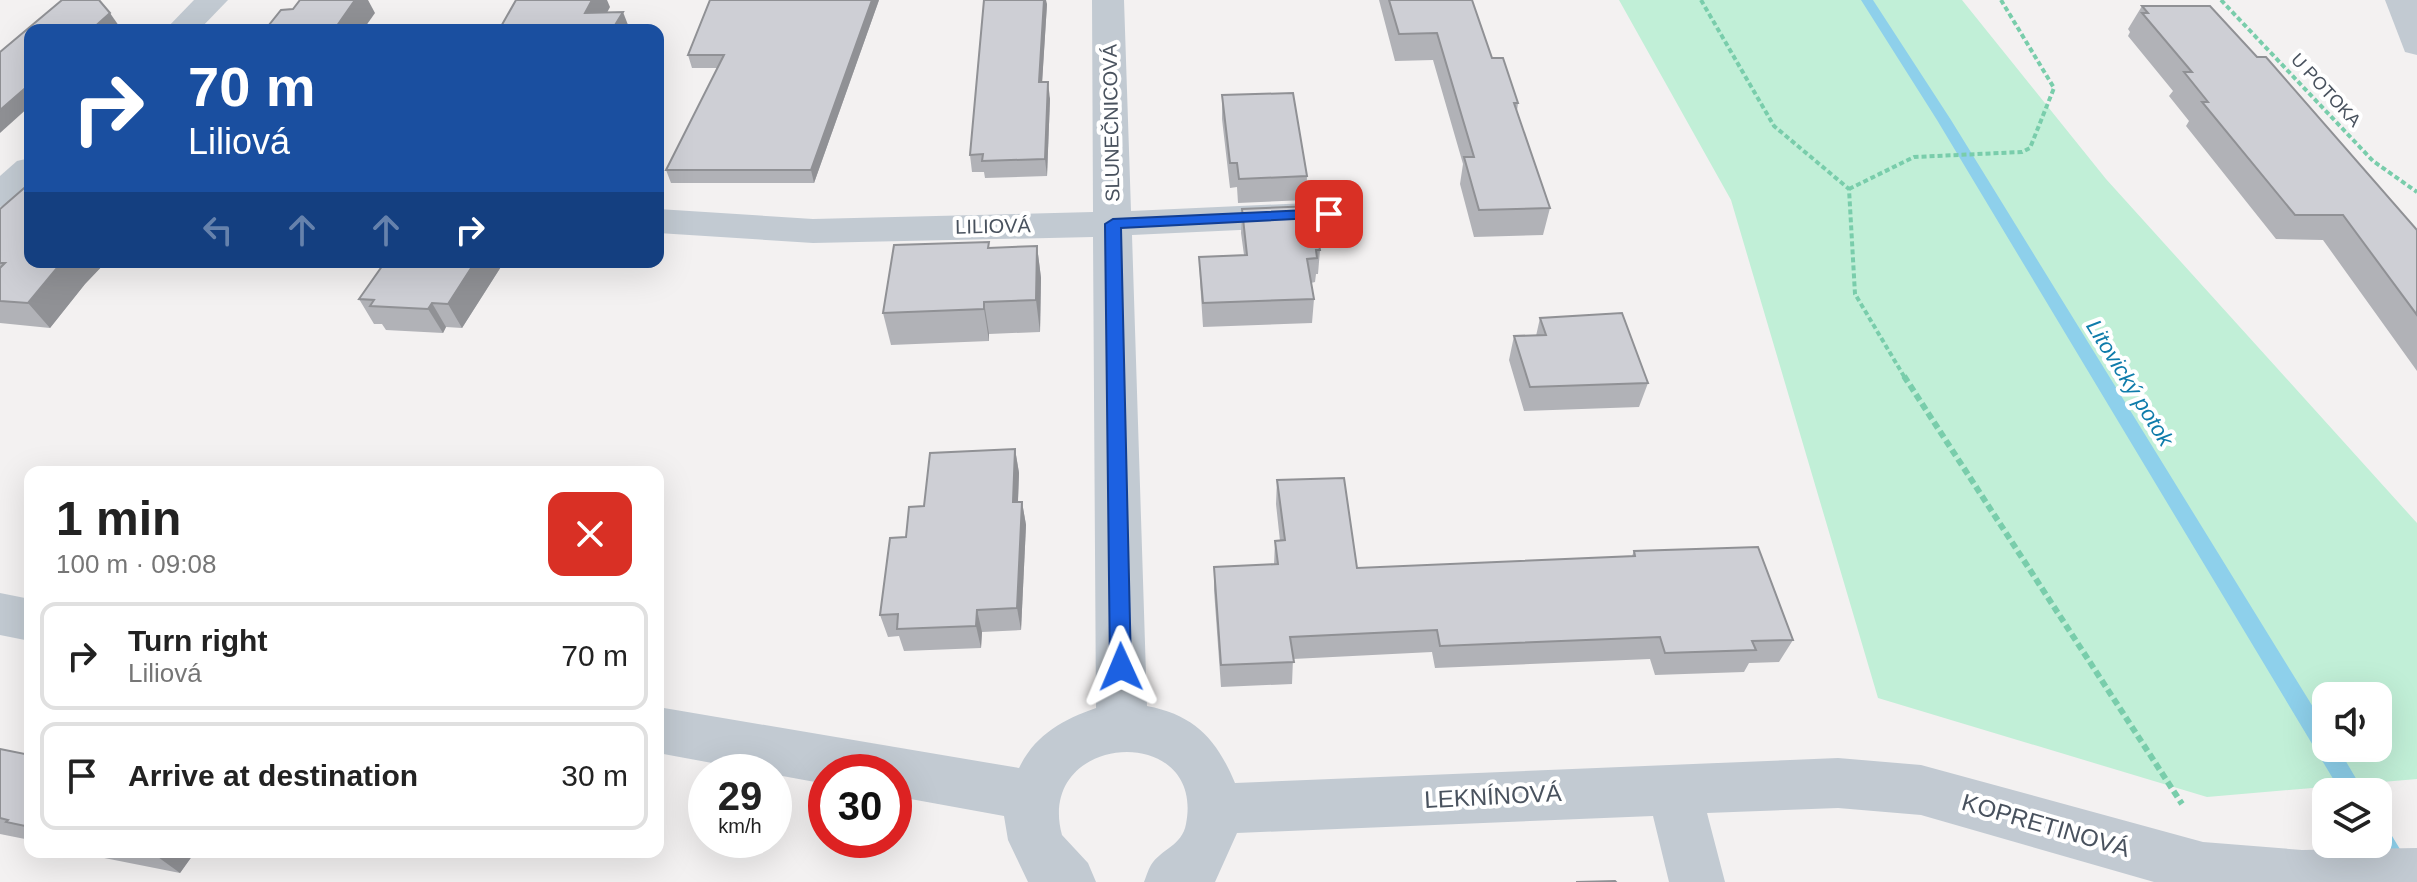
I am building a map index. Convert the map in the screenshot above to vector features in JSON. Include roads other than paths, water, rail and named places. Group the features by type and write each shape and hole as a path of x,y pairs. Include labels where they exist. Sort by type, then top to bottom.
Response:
{"street":[{"path":"187,24 212,0"},
{"name":"SLUNEČNICOVÁ","path":"1108,0 1122,725"},
{"path":"2401,0 2417,45"},
{"path":"0,195 24,174"},
{"name":"LILIOVÁ","path":"664,221 813,231 1113,224 1329,214"},
{"path":"0,614 24,619"},
{"path":"1068,882 1041,854 1031,822 1033,796 1052,759 1079,737 1122,725 1147,727 1178,740 1201,763 1214,794 1213,825 1199,859 1172,882"},
{"path":"664,731 1033,796"},
{"name":"KOPRETINOVÁ","path":"1674,788 1838,783 1921,790 2203,869 2302,877 2417,875"},
{"path":"1674,788 1697,882"},
{"name":"LEKNÍNOVÁ","path":"1215,809 1674,788"}],"waterway":[{"name":"Litovický potok","path":"1867,0 1944,120 2344,778"},
{"name":"Litovický potok","path":"2392,857 2407,882"}]}
